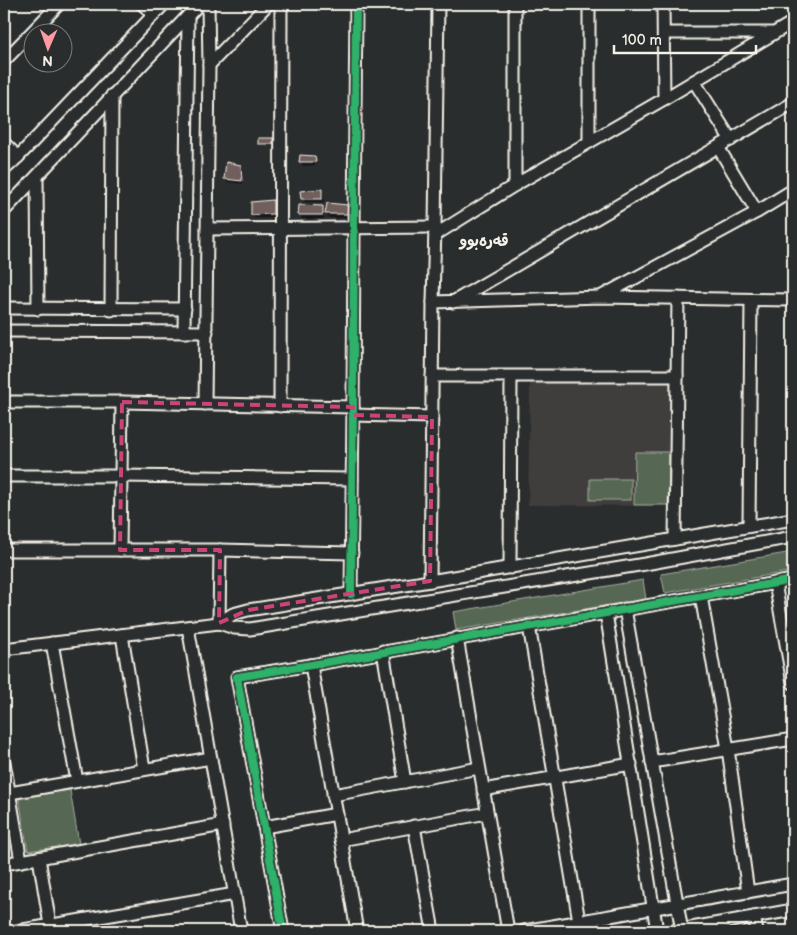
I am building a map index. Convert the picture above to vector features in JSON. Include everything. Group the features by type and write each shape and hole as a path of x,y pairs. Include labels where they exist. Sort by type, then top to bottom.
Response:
{"street":[{"path":"4,61 59,4"},
{"path":"142,4 154,14"},
{"path":"4,170 18,158 164,4"},
{"path":"4,211 198,4"},
{"path":"205,404 208,4"},
{"path":"209,65 268,4"},
{"path":"280,406 281,4"},
{"path":"351,594 356,4"},
{"path":"430,581 438,4"},
{"path":"515,4 515,185"},
{"path":"589,4 589,142"},
{"path":"663,4 664,99"},
{"path":"184,332 188,16"},
{"path":"207,228 354,227 435,231 793,22"},
{"path":"664,32 773,33"},
{"path":"694,81 731,140"},
{"path":"111,310 112,95"},
{"path":"453,302 793,103"},
{"path":"4,143 18,158"},
{"path":"718,147 757,212"},
{"path":"37,177 38,309"},
{"path":"601,297 757,212 793,190"},
{"path":"433,302 601,297 793,300"},
{"path":"675,539 678,298"},
{"path":"749,526 751,300"},
{"path":"4,308 185,309"},
{"path":"4,331 207,332"},
{"path":"432,376 677,376"},
{"path":"510,568 511,377"},
{"path":"4,402 122,402 280,406 432,417"},
{"path":"120,550 122,402"},
{"path":"4,476 352,479"},
{"path":"220,623 233,614 248,610 510,568 793,519"},
{"path":"4,649 220,623 234,628 250,629 793,538"},
{"path":"641,545 645,564"},
{"path":"4,550 220,550 352,553"},
{"path":"220,550 220,623"},
{"path":"283,931 237,677 793,580"},
{"path":"775,583 793,683"},
{"path":"701,596 728,749 748,892"},
{"path":"625,609 677,904 679,931 793,910"},
{"path":"606,612 658,931"},
{"path":"529,626 580,921"},
{"path":"188,627 242,931"},
{"path":"122,635 144,769"},
{"path":"457,638 508,931"},
{"path":"52,643 77,781"},
{"path":"383,651 406,782"},
{"path":"311,665 357,931"},
{"path":"652,762 793,738"},
{"path":"6,794 211,758"},
{"path":"4,762 6,794 21,861"},
{"path":"483,790 630,764"},
{"path":"333,795 480,768"},
{"path":"341,840 487,813"},
{"path":"264,827 337,814"},
{"path":"4,864 223,826"},
{"path":"414,826 433,931"},
{"path":"39,858 51,928"},
{"path":"524,931 793,884"},
{"path":"17,931 51,928 235,894"},
{"path":"754,917 757,931"}],"highlighted area":[{"path":"122,402 353,407 353,415 432,417 430,581 248,610 219,623 220,550 120,550"}],"shaded area":[{"path":"530,382 670,383 669,506 528,505"}],"green space":[{"path":"635,452 669,452 668,505 634,505"},
{"path":"590,479 631,479 631,500 590,500"},
{"path":"793,552 793,571 665,593 661,574"},
{"path":"643,580 646,599 456,630 453,612"},
{"path":"70,790 79,844 28,851 19,798"}],"building":[{"path":"258,138 273,138 273,144 258,144"},
{"path":"300,155 315,156 316,162 299,162"},
{"path":"226,162 241,165 242,181 224,179"},
{"path":"322,189 322,199 301,199 300,191"},
{"path":"273,200 273,214 251,215 251,202"},
{"path":"327,203 348,205 348,214 325,214"},
{"path":"299,205 323,206 323,215 298,215"}],"cycle path":[{"path":"351,594 356,4"},
{"path":"283,931 237,677 793,580"}],"district":[{"name":"قەرەبوو","path":"484,241"}]}
